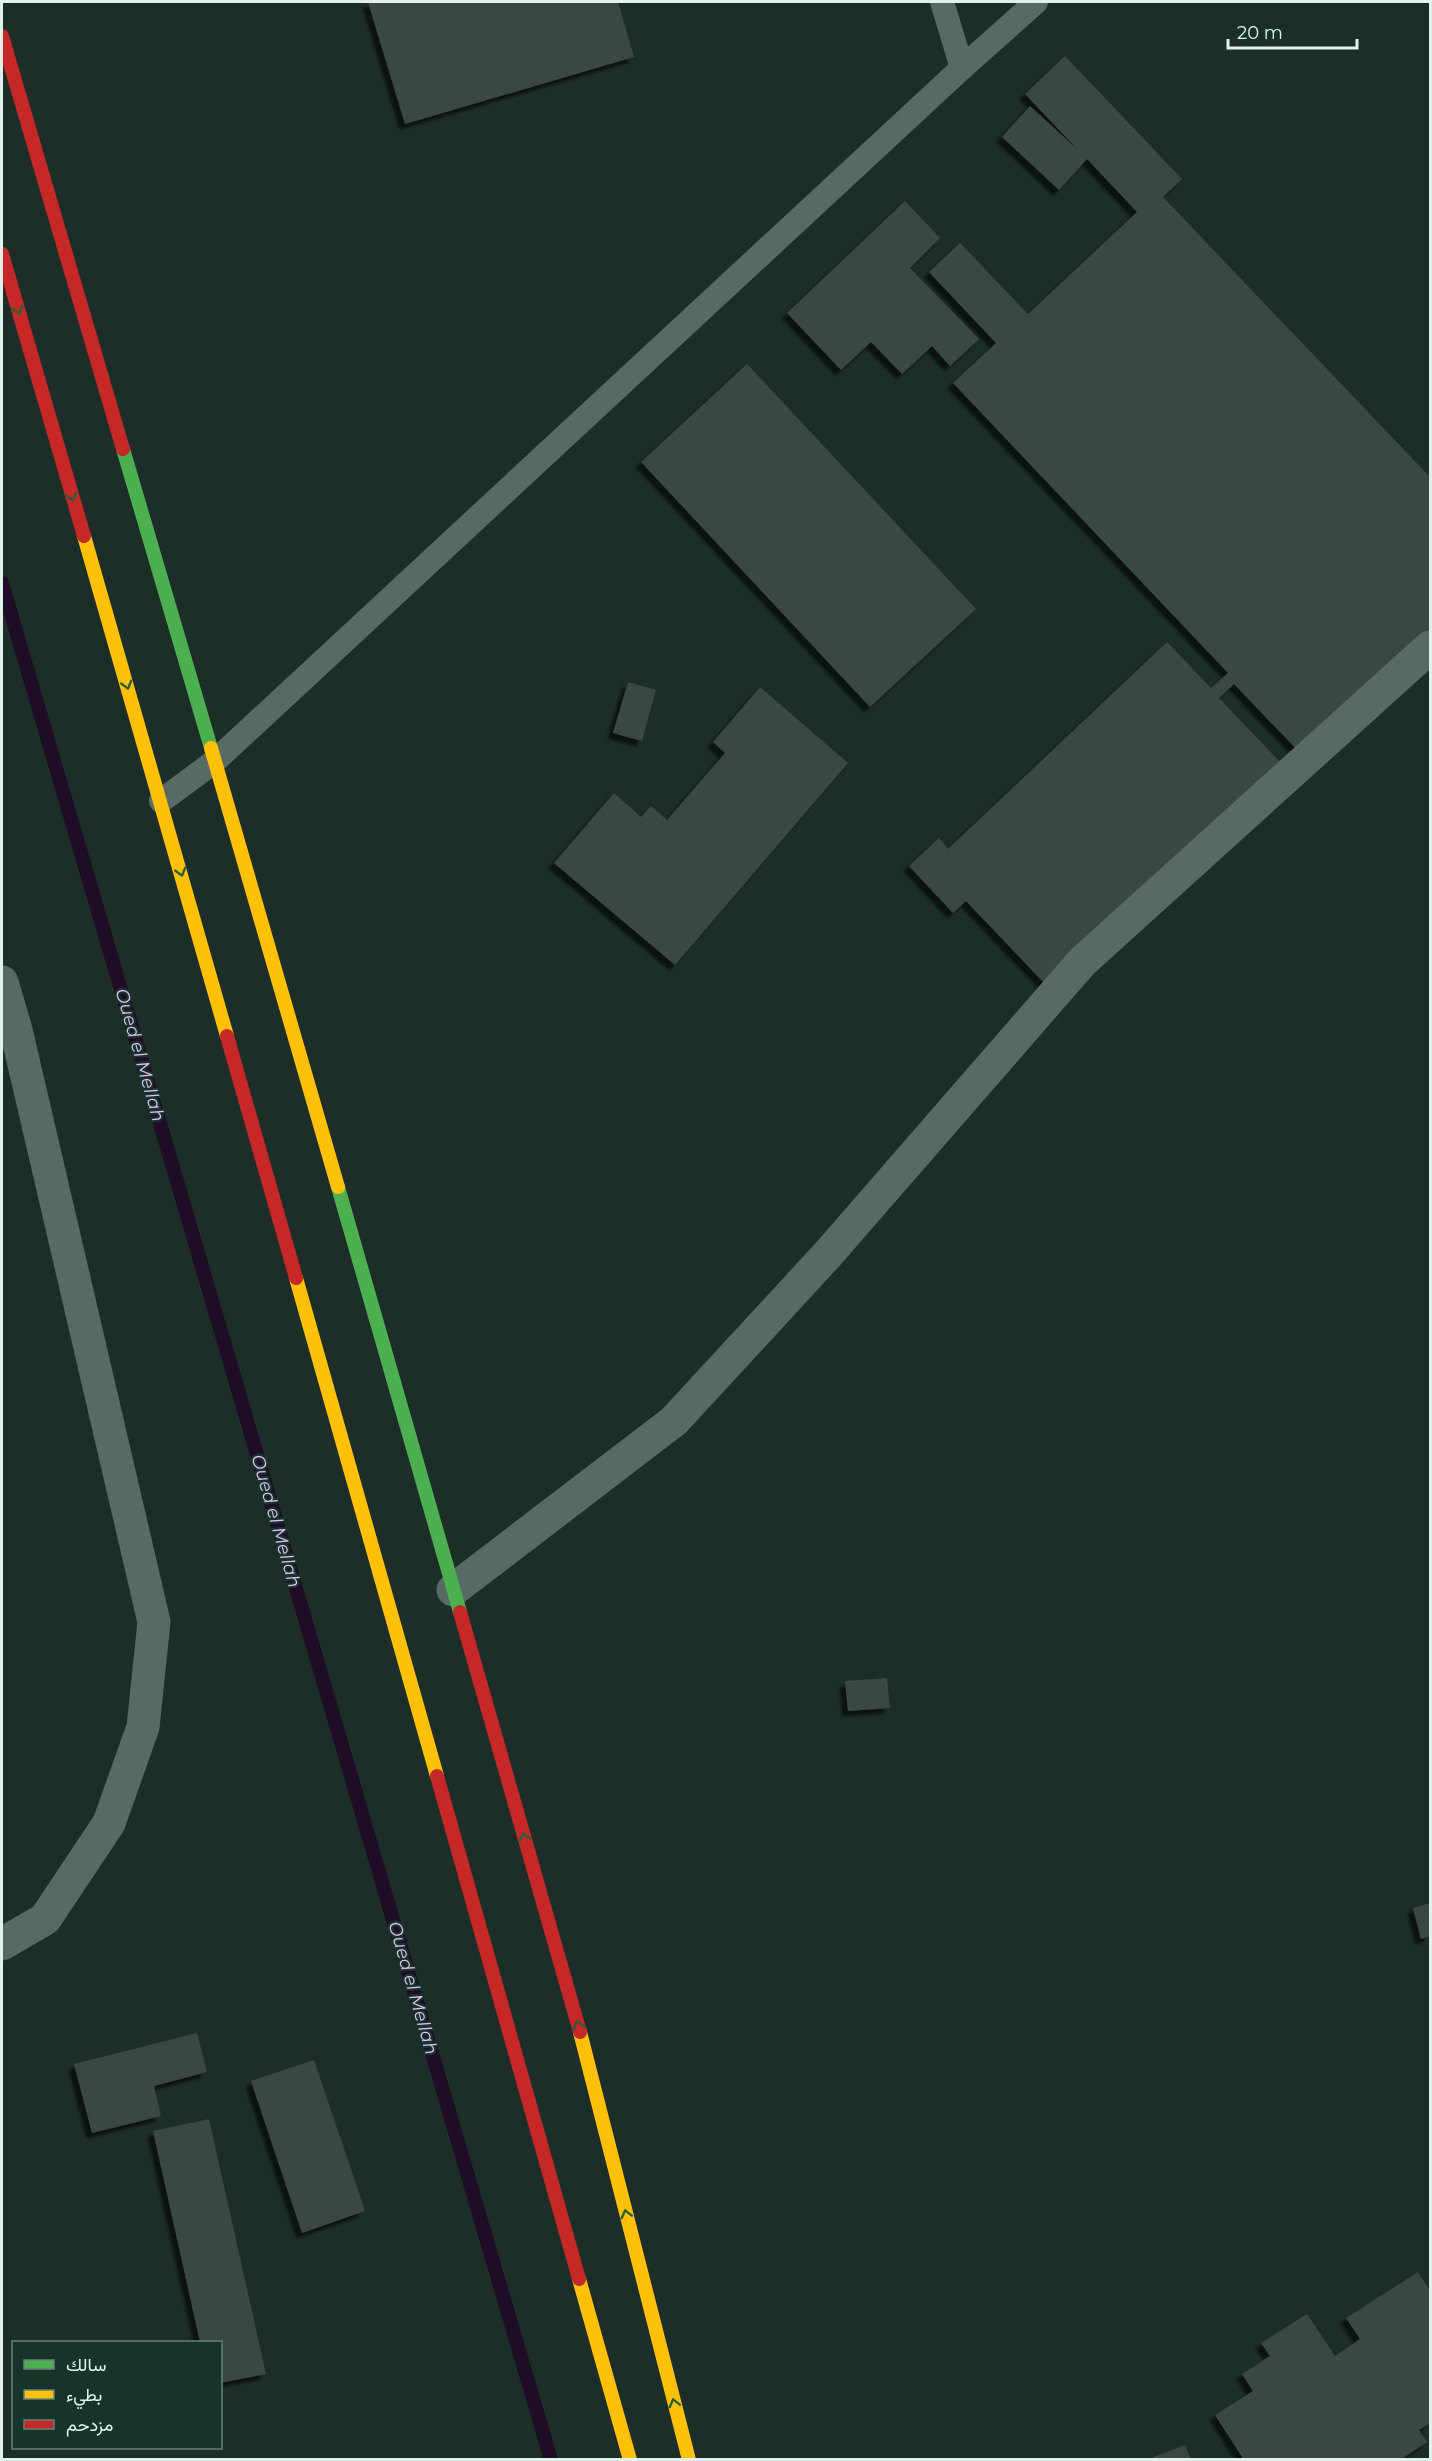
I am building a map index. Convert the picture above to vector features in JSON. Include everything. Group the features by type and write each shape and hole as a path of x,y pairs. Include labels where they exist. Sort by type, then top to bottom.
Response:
{"main road":[{"path":"2,36 214,761 568,1990 689,2460"},
{"path":"2,254 161,801 630,2460"}],"street":[{"path":"453,1590 674,1421 828,1254 1082,962 1431,647"},
{"path":"2,982 16,1030 154,1622 143,1727 109,1822 45,1919 2,1944"}],"lane":[{"path":"942,2 962,68"},
{"path":"161,801 214,761 1036,2"}],"building":[{"path":"368,2 618,2 634,57 405,124"},
{"path":"1065,56 1182,179 1163,197 1430,477 1430,636 1303,756 1234,684 1219,698 1282,764 1047,986 966,901 953,913 909,866 939,838 948,849 1167,642 1211,688 1228,673 953,383 996,343 929,272 960,243 1028,314 1137,212 1087,159 1059,190 1002,137 1030,106 1078,150 1025,94"},
{"path":"905,201 940,238 910,268 979,339 950,366 932,346 902,374 871,342 841,370 787,313"},
{"path":"747,364 976,609 870,707 641,462"},
{"path":"628,682 656,690 642,741 613,733"},
{"path":"760,687 848,763 675,965 554,863 614,793 641,817 651,806 667,820 725,753 713,742"},
{"path":"887,1678 890,1708 848,1711 845,1681"},
{"path":"1430,1903 1430,1936 1421,1939 1413,1908"},
{"path":"197,2033 207,2072 154,2086 161,2116 92,2133 74,2064"},
{"path":"314,2060 365,2211 302,2233 251,2081"},
{"path":"209,2119 266,2374 222,2383 222,2341 200,2341 153,2131"},
{"path":"1418,2272 1430,2291 1430,2423 1419,2430 1427,2442 1400,2460 1244,2460 1215,2415 1253,2391 1242,2374 1270,2356 1261,2343 1307,2314 1335,2356 1360,2339 1346,2318"},
{"path":"1185,2445 1191,2460 1149,2460 1149,2459"}],"waterway":[{"name":"Oued el Mellah","path":"2,583 551,2460"}],"traffic: fast":[{"path":"123,449 211,748"},
{"path":"338,1187 460,1612"}],"traffic: slow":[{"path":"84,536 227,1036"},
{"path":"211,748 338,1187"},
{"path":"296,1278 437,1776"},
{"path":"580,2032 689,2460"},
{"path":"579,2279 630,2460"}],"traffic: jam":[{"path":"2,36 123,449"},
{"path":"2,254 84,536"},
{"path":"227,1036 296,1278"},
{"path":"460,1612 580,2032"},
{"path":"437,1776 579,2279"}]}
